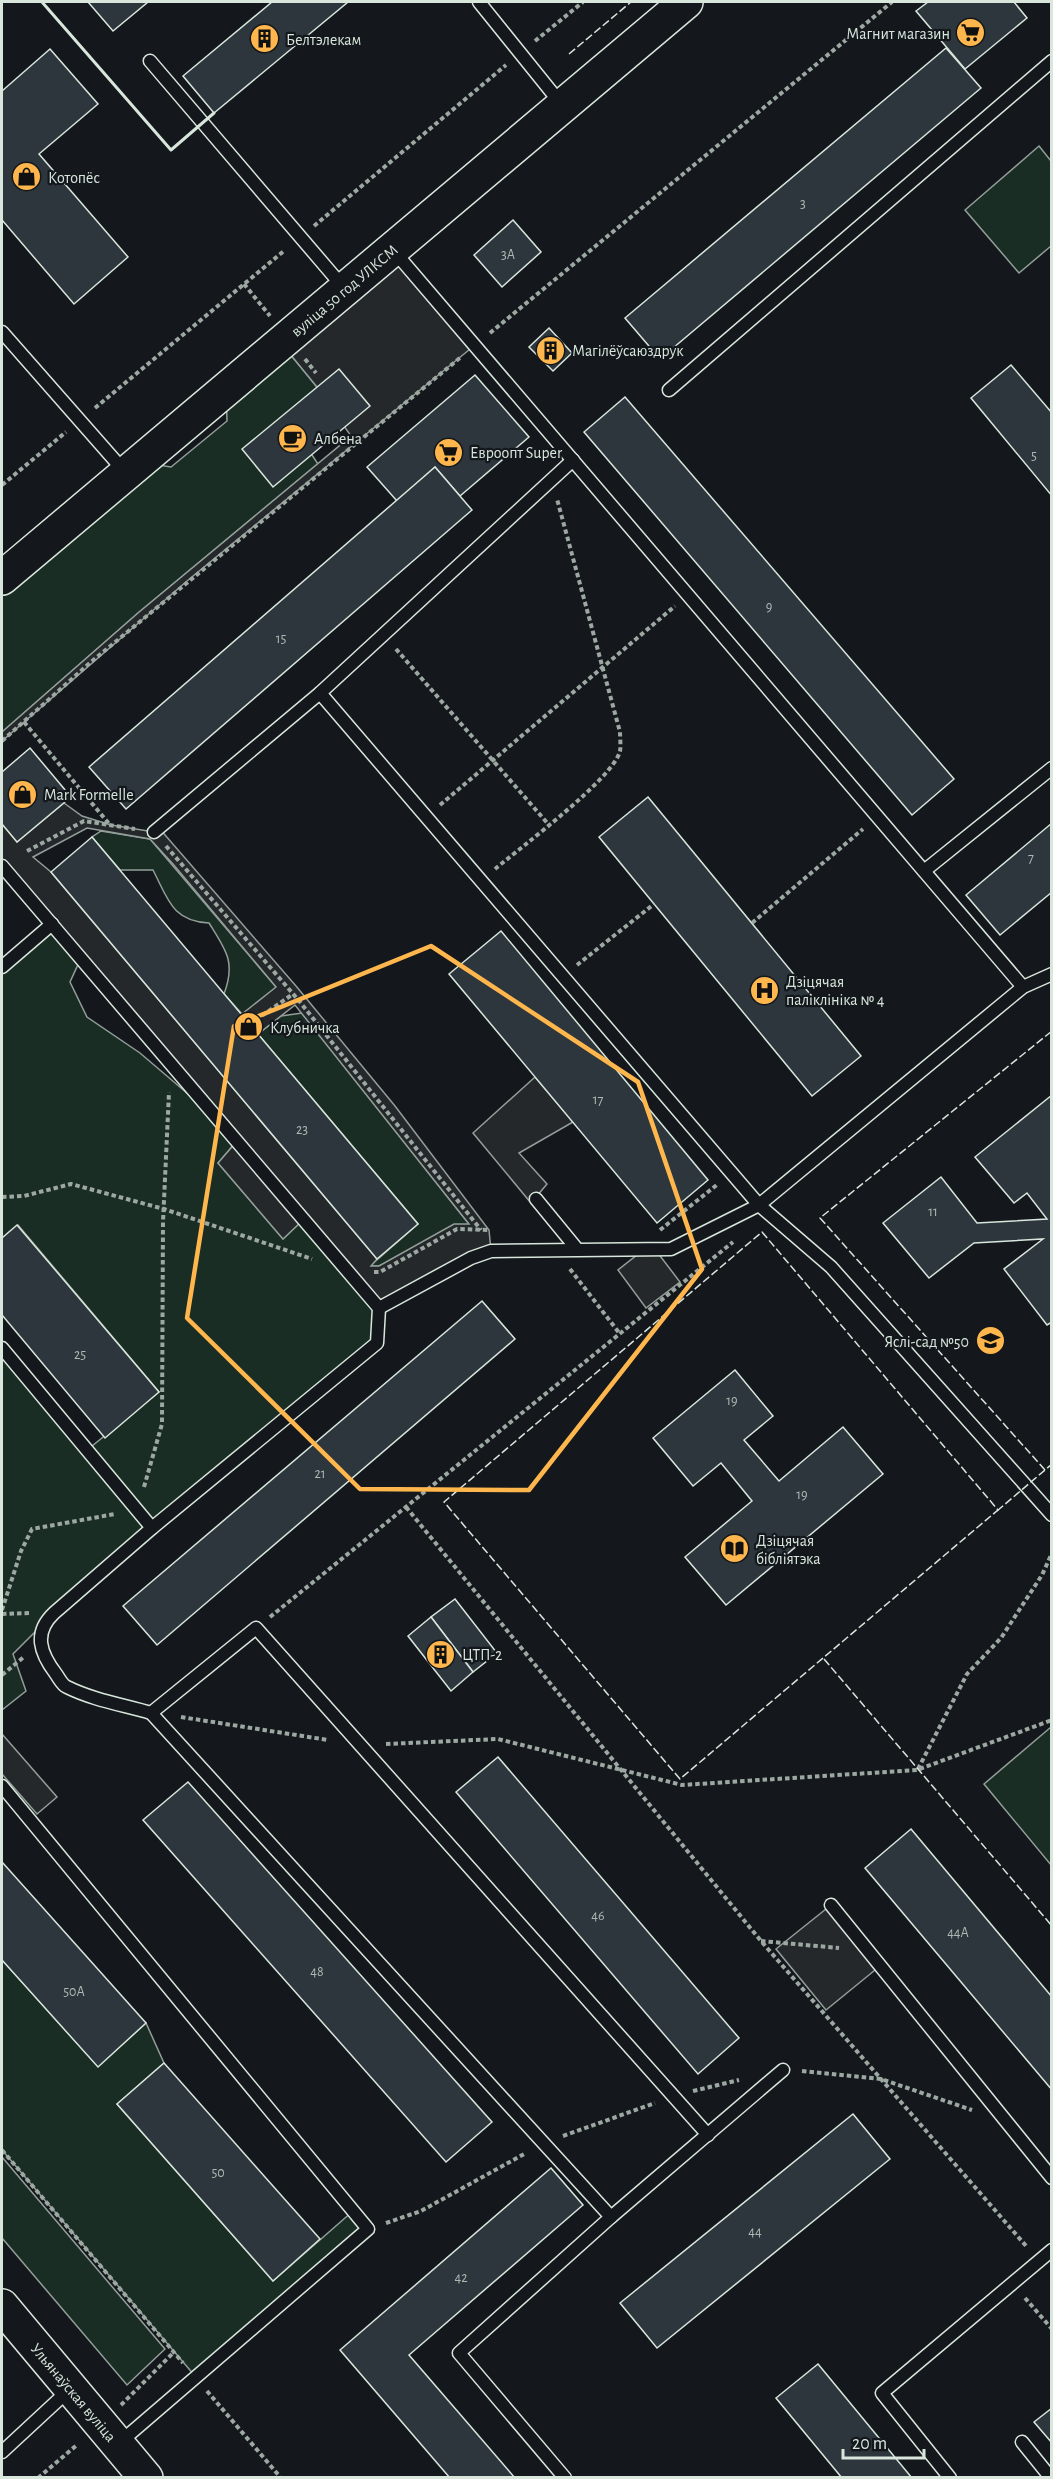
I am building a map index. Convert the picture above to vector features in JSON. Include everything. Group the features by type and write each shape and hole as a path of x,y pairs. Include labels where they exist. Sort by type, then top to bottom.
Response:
{"main road":[{"name":"вуліца 50 год УЛКСМ","path":"2,578 686,2"},
{"name":"Ульянаўская вуліца","path":"2,2306 146,2478"}],"lane":[{"path":"479,2 562,105"},
{"path":"150,61 345,289"},
{"path":"669,390 1052,61"},
{"path":"393,249 1023,987"},
{"path":"2,332 126,473"},
{"path":"154,832 320,693 573,460"},
{"path":"320,693 759,1204 831,1267 1052,1515"},
{"path":"924,871 1052,768"},
{"path":"2,866 379,1308 377,1343 152,1528 48,1619 41,1635 40,1645 43,1654 65,1686 107,1701 152,1713 610,2217"},
{"path":"2,967 52,924"},
{"path":"379,1308 471,1258 491,1251 671,1249 759,1204 1023,987 1052,974"},
{"path":"536,1199 577,1249"},
{"path":"2,1348 152,1528"},
{"path":"152,1713 256,1628 708,2135"},
{"path":"2,1786 368,2229 195,2376 118,2445"},
{"path":"831,1905 1052,2178"},
{"path":"565,2478 459,2353 610,2217 783,2070"},
{"path":"950,2478 882,2393 1052,2250"},
{"path":"2,2452 70,2388"},
{"path":"1022,2442 1051,2478"}],"path":[{"path":"2,741 187,581 892,2"},
{"path":"480,880 549,825 609,771 620,751 620,732 552,479"},
{"path":"426,817 688,595"},
{"path":"383,634 549,825"},
{"path":"24,722 111,825"},
{"path":"752,923 878,816"},
{"path":"27,851 84,821 154,832 293,994 482,1230"},
{"path":"563,977 654,904"},
{"path":"250,1024 293,994"},
{"path":"2,1610 21,1551 32,1529 137,1510 162,1424 164,1209 170,1062"},
{"path":"2,1197 24,1196 71,1184 164,1209 349,1272"},
{"path":"256,1628 769,1213"},
{"path":"569,1268 620,1334"},
{"path":"406,1507 761,1941 1039,2261"},
{"path":"917,1770 967,1674 1001,1638 1042,1575 1052,1553"},
{"path":"2,1618 6,1614"},
{"path":"2,1675 40,1645"},
{"path":"152,1713 360,1745 498,1739 682,1785 917,1770 1052,1720"},
{"path":"761,1941 867,1950"},
{"path":"2,2150 281,2478"},
{"path":"1013,2283 1052,2329"}],"highlighted area":[{"path":"431,946 638,1082 702,1269 529,1490 360,1489 187,1318 234,1026"}],"green space":[{"path":"1039,146 1051,161 1051,246 1019,273 965,210"},
{"path":"281,343 317,387 312,455 318,464 138,613 2,732 2,578 139,462 171,467 227,421 226,389"},
{"path":"101,831 150,839 277,988 242,1014 224,994 229,965 224,949 209,923 187,918 179,913 168,899 153,870 120,870 92,837"},
{"path":"52,924 81,958 70,982 87,1017 140,1053 222,1123 237,1141 218,1163 283,1239 304,1219 379,1308 377,1343 54,1613 13,1654 26,1691 2,1710 2,1348 87,1450 159,1392 18,1225 2,1238 2,967"},
{"path":"302,1013 469,1224 379,1266 370,1266 418,1224 258,1034 281,1016"},
{"path":"1051,1727 1051,1865 984,1784"},
{"path":"2,1960 98,2066 146,2023 164,2063 117,2104 273,2281 353,2211 368,2229 195,2376 2,2150"},
{"path":"2,2157 165,2349 127,2385 2,2238"}],"shaded area":[{"path":"393,249 475,345 187,581 2,741 2,732 138,613 351,436 317,387 281,343"},
{"path":"64,803 82,816 111,825 154,832 159,828 296,986 395,1106 489,1230 491,1251 379,1308 303,1220 283,1239 218,1163 237,1141 2,866 2,824 17,842","holes":["87,828 150,839 276,987 242,1014 258,1034 295,1005 469,1224 454,1224 379,1266 371,1266 377,1259 51,872 33,857"]},
{"path":"535,1077 573,1122 519,1153 547,1184 531,1203 473,1133"},
{"path":"651,1244 680,1282 646,1308 618,1270"},
{"path":"2,1734 57,1797 37,1814 2,1774"},
{"path":"831,1905 880,1966 826,2010 776,1949"}],"building":[{"path":"88,2 148,2 113,31"},
{"name":"Белтэлекам","path":"272,2 348,2 214,113 183,76"},
{"name":"Магнит магазин","path":"928,2 1014,2 1027,18 965,69 916,11"},
{"path":"946,48 981,88 660,359 625,318"},
{"path":"50,49 98,104 39,154 128,257 74,304 2,220 2,91"},
{"path":"513,220 541,252 502,287 474,255"},
{"name":"Магілёўсаюздрук","path":"549,328 572,353 553,371 529,347"},
{"path":"1011,365 1052,413 1052,496 971,398"},
{"name":"Албена","path":"339,369 370,406 273,487 242,449"},
{"name":"Евроопт Super","path":"475,375 529,437 460,496 435,467 397,501 367,467"},
{"path":"625,397 954,779 912,815 584,432"},
{"path":"435,467 472,510 126,809 89,767"},
{"path":"30,748 71,797 17,842 2,824 2,772"},
{"name":"Дзіцячая паліклініка № 4","path":"648,797 861,1056 812,1096 599,837"},
{"path":"1052,823 1052,892 1000,935 966,895"},
{"path":"92,837 418,1224 377,1259 51,872"},
{"path":"501,931 708,1180 657,1223 449,974"},
{"path":"1052,1095 1052,1322 1047,1325 1004,1269 1043,1239 974,1243 929,1278 883,1223 941,1177 977,1223 1047,1219 1027,1193 1014,1203 975,1157"},
{"path":"17,1225 159,1392 105,1438 2,1315 2,1238"},
{"path":"482,1301 515,1339 157,1645 123,1606"},
{"path":"735,1370 773,1416 744,1440 779,1481 843,1427 883,1474 726,1605 685,1557 752,1501 721,1463 693,1486 653,1438"},
{"path":"455,1599 497,1653 473,1672 431,1617"},
{"name":"ЦТП-2","path":"431,1617 473,1672 451,1691 408,1636"},
{"path":"498,1757 739,2038 698,2074 456,1792"},
{"path":"188,1782 492,2122 446,2162 143,1820"},
{"path":"911,1829 1052,1997 1052,2090 865,1868"},
{"path":"2,1862 146,2023 98,2067 2,1960"},
{"path":"164,2063 320,2239 273,2281 117,2104"},
{"path":"853,2114 890,2159 657,2348 620,2303"},
{"path":"551,2168 583,2205 409,2355 515,2478 450,2478 340,2350"},
{"path":"818,2364 912,2478 842,2478 776,2398"},
{"path":"1052,2408 1052,2443 1034,2422"}],"fence":[{"path":"569,54 631,2"},
{"path":"1045,1470 820,1218 1052,1031"},
{"path":"762,1232 998,1510 680,1779 444,1502 762,1232"},
{"path":"997,1511 1052,1464"},
{"path":"824,1659 1052,1926"}],"wall":[{"path":"42,2 171,150 214,113"}],"place":[{"name":"Магнит магазин","path":"971,33"},
{"name":"Белтэлекам","path":"265,39"},
{"name":"Котопёс","path":"27,177"},
{"name":"Магілёўсаюздрук","path":"551,350"},
{"name":"Албена","path":"293,438"},
{"name":"Евроопт Super","path":"449,452"},
{"name":"Mark Formelle","path":"23,794"},
{"name":"Дзіцячая паліклініка № 4","path":"765,990"},
{"name":"Клубничка","path":"249,1027"},
{"name":"Яслі-сад №50","path":"990,1341"},
{"name":"Дзіцячая бібліятэка","path":"735,1549"},
{"name":"ЦТП-2","path":"441,1654"}]}
